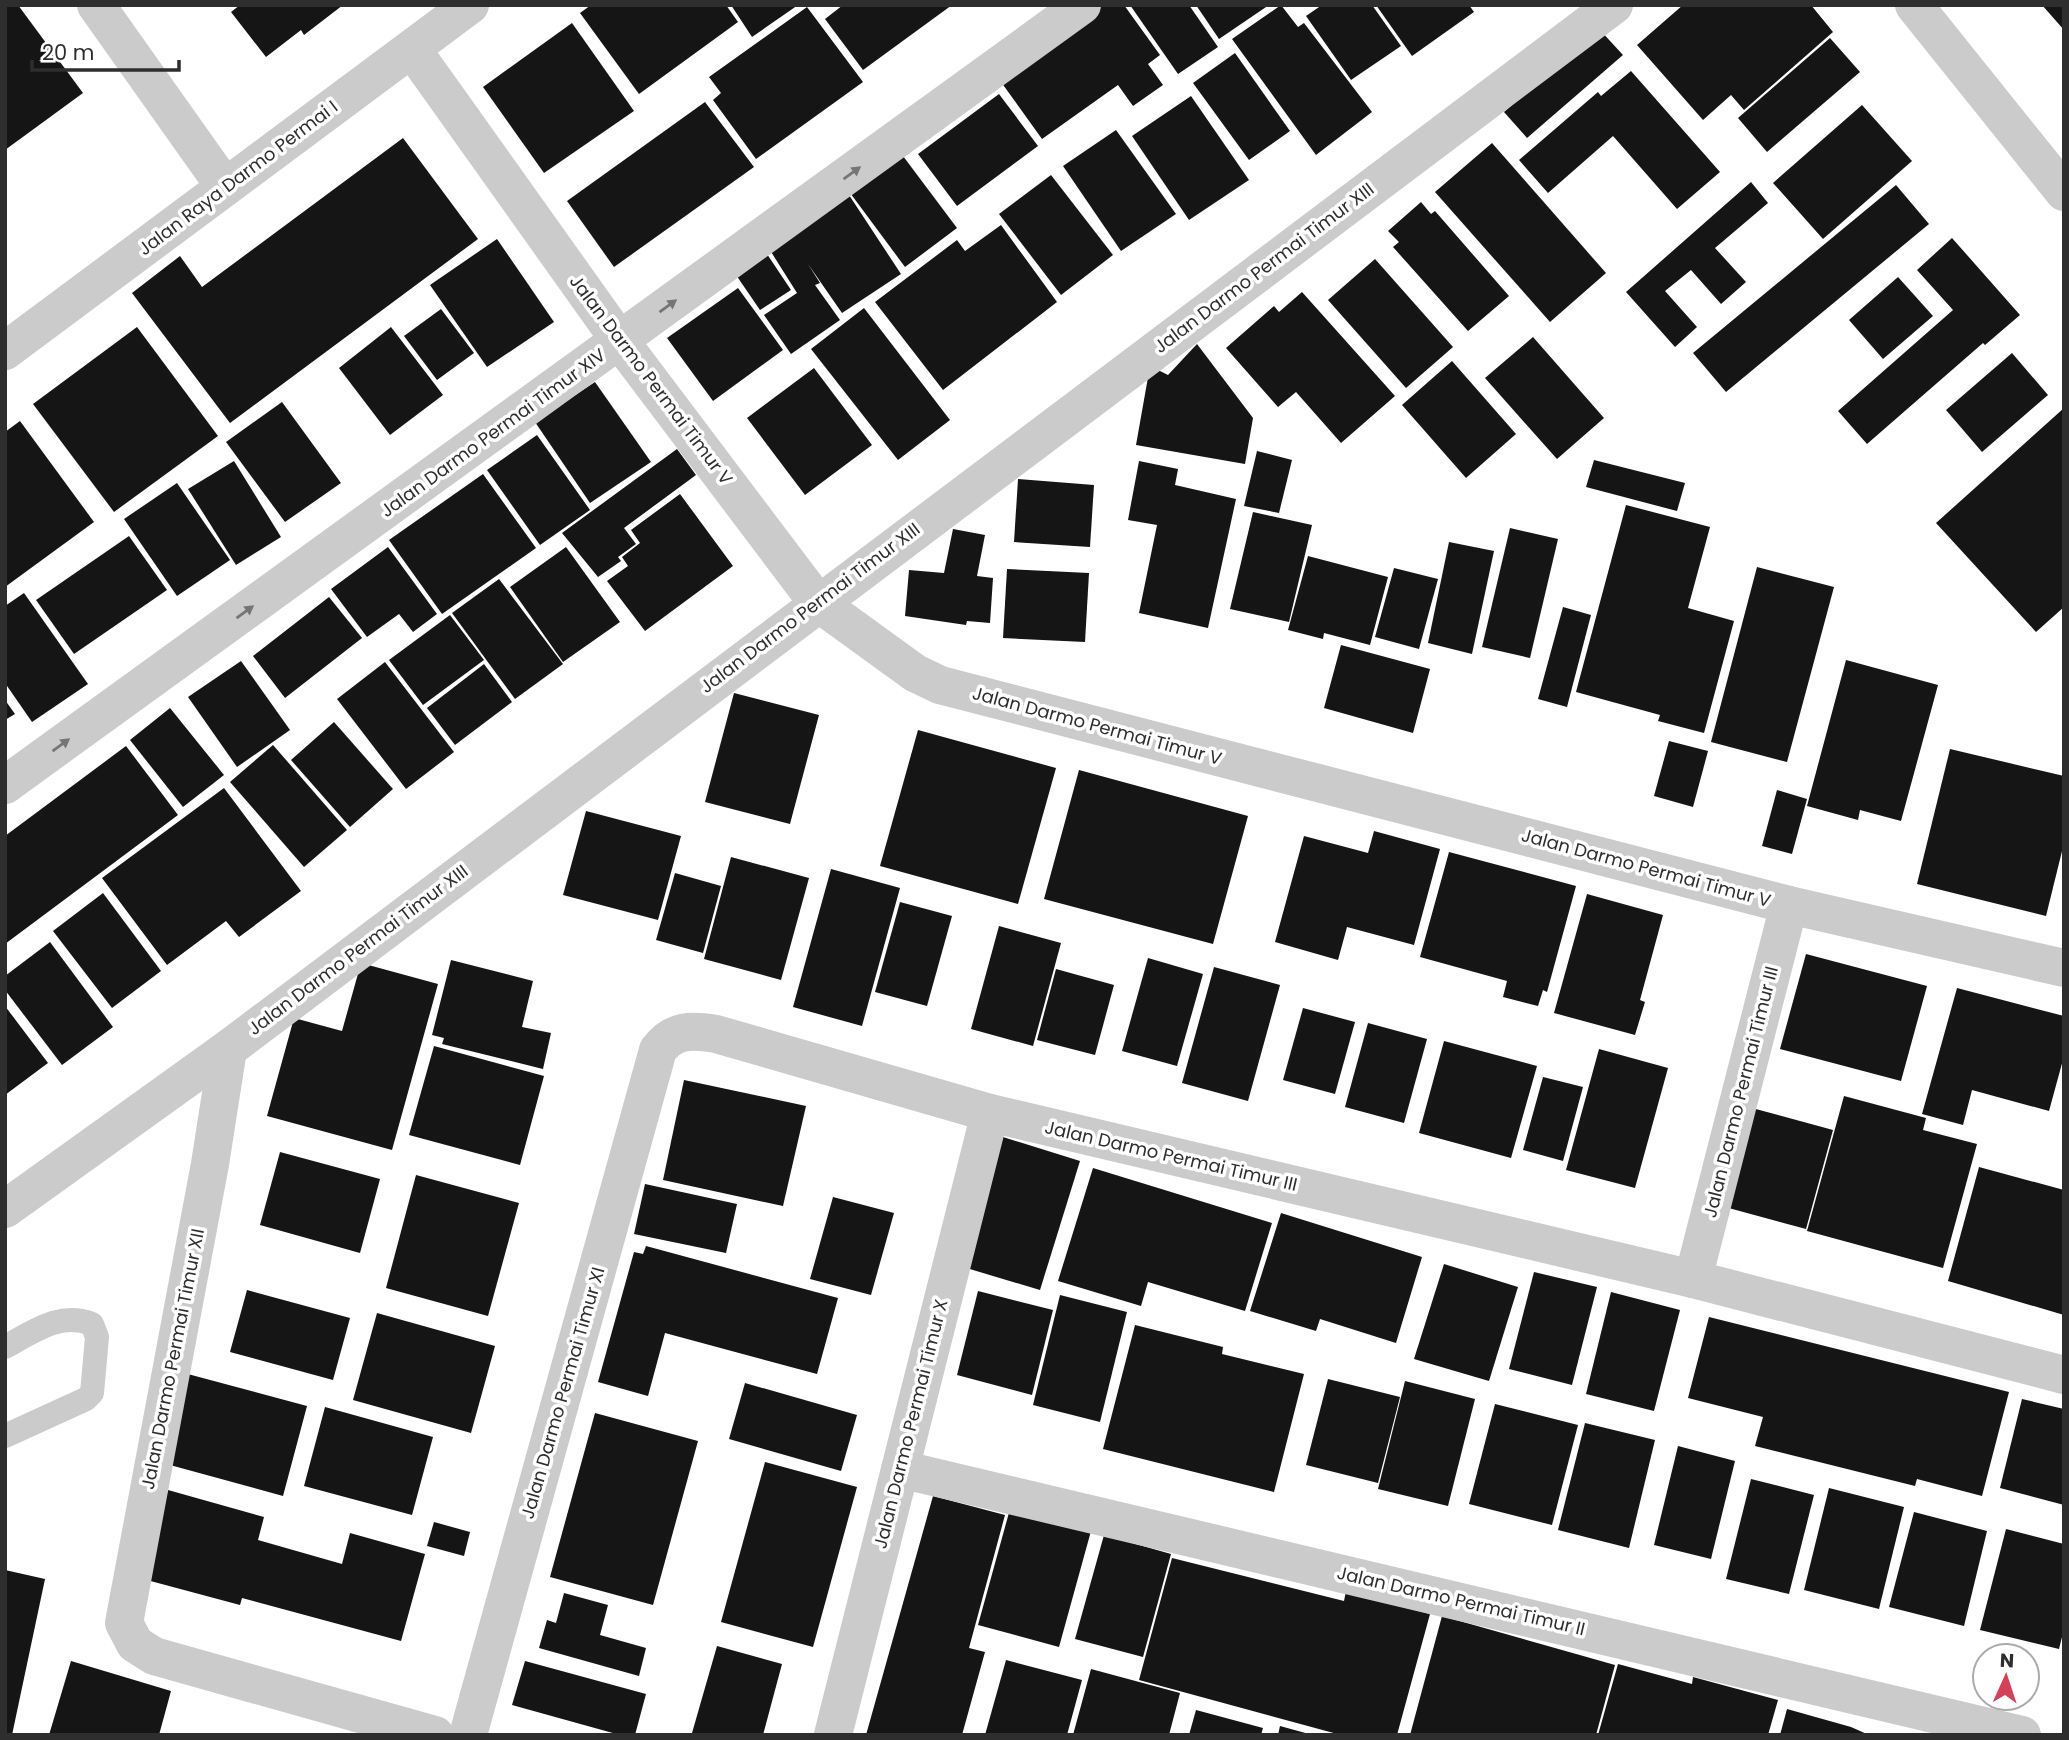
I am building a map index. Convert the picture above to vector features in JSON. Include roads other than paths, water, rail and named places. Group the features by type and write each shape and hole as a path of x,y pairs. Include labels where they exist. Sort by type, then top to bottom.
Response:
{"street":[{"path":"96,5 225,187"},
{"name":"Jalan Raya Darmo Permai I","path":"5,351 470,5"},
{"name":"Jalan Darmo Permai Timur XIV","path":"5,785 1082,5"},
{"name":"Jalan Darmo Permai Timur XIII","path":"5,1209 228,1049 1614,5"},
{"path":"1914,5 2064,192"},
{"name":"Jalan Darmo Permai Timur V","path":"412,49 620,341 817,603 915,673 940,685 1788,905 2064,968"},
{"name":"Jalan Darmo Permai Timur III","path":"1693,1279 1788,905"},
{"name":"Jalan Darmo Permai Timur III","path":"658,1050 667,1039 681,1032 716,1034 990,1113 1693,1279 2064,1375"},
{"name":"Jalan Darmo Permai Timur XII","path":"228,1049 210,1164 124,1623 135,1644 154,1656 435,1735"},
{"name":"Jalan Darmo Permai Timur XI","path":"468,1735 658,1050"},
{"name":"Jalan Darmo Permai Timur X","path":"833,1735 990,1113"},
{"name":"Jalan Darmo Permai Timur II","path":"900,1469 2022,1735"}],"lane":[{"path":"5,1347 61,1319 79,1318 92,1324 97,1337 94,1386 86,1399 5,1437"}]}
